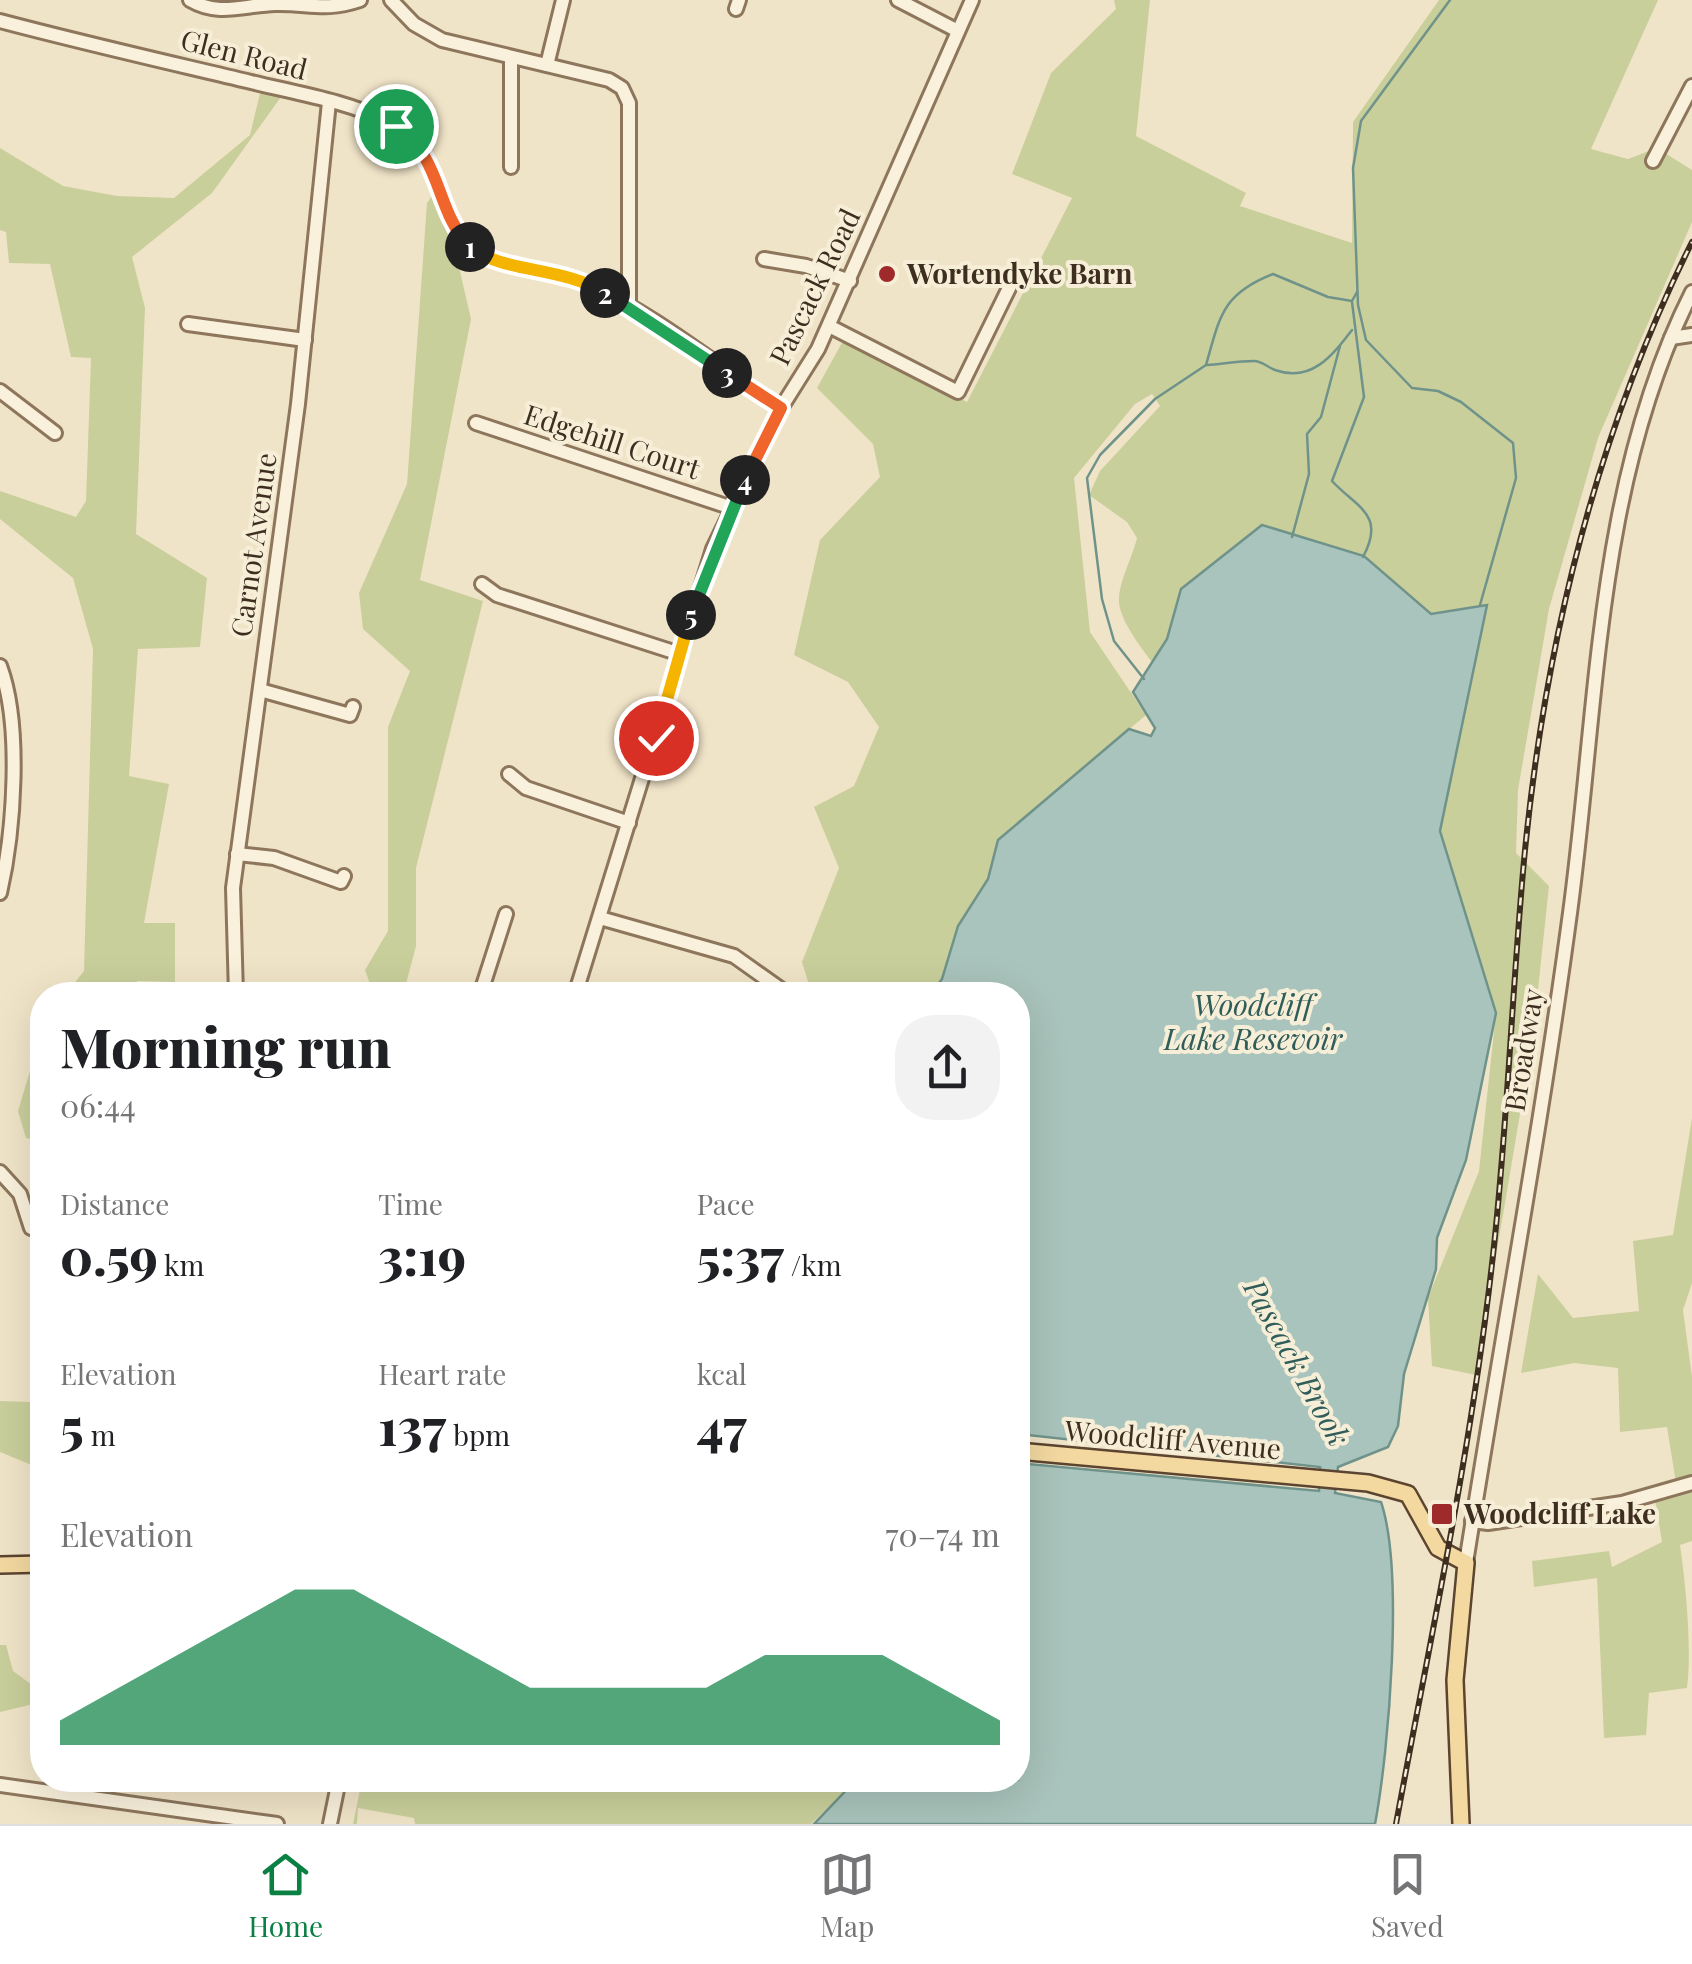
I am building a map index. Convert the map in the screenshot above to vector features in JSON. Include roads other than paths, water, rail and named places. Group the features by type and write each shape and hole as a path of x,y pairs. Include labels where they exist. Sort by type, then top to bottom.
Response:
{"main road":[{"name":"Woodcliff Avenue","path":"1030,1452 1337,1480 1402,1491 1414,1502 1438,1548 1466,1563"},
{"name":"Broadway","path":"1461,1824 1455,1664 1466,1563"},
{"path":"0,1565 30,1564"}],"street":[{"path":"190,0 229,10 273,4 324,10 360,0"},
{"path":"391,0 428,34 608,80 627,95 629,308"},
{"path":"548,66 562,0"},
{"path":"898,0 958,31"},
{"name":"Pascack Road","path":"579,982 703,575 781,408 850,281 972,0"},
{"name":"Glen Road","path":"0,20 330,102 383,119 409,135 434,169 461,237 478,254 580,280 781,408"},
{"path":"511,167 512,56"},
{"path":"1653,161 1692,86"},
{"name":"Carnot Avenue","path":"235,982 231,917 237,854 305,340 330,102"},
{"path":"764,259 806,266 850,281"},
{"path":"828,326 958,392 1012,282"},
{"name":"Broadway","path":"1466,1563 1559,994 1620,509 1639,428 1692,292"},
{"path":"188,324 305,340"},
{"path":"1671,338 1692,334"},
{"path":"0,391 55,433"},
{"name":"Edgehill Court","path":"476,422 732,508"},
{"path":"482,584 497,594 680,654"},
{"path":"0,666 10,716 10,834 0,893"},
{"path":"260,690 350,714 353,707"},
{"path":"509,774 526,788 629,824"},
{"path":"237,854 274,858 341,882 344,876"},
{"path":"484,982 506,914"},
{"path":"600,918 734,956 771,982"},
{"path":"0,1172 20,1194 30,1225"},
{"path":"1472,1521 1488,1523 1622,1502 1692,1483"},
{"path":"0,1785 30,1789"},
{"path":"50,1792 277,1824"},
{"path":"330,1824 337,1792"}],"water":[{"name":"Woodcliff Lake Resevoir","path":"1262,525 1364,556 1431,614 1487,605 1440,831 1496,1013 1466,1160 1437,1238 1436,1269 1404,1374 1398,1426 1388,1447 1338,1467 1335,1493 1381,1502 1388,1532 1392,1661 1375,1824 814,1824 845,1792 1030,1792 1030,1464 1319,1491 1320,1467 1030,1435 1030,982 940,982 958,926 988,879 998,840 1129,729 1151,736 1155,728 1133,692 1167,639 1181,589"}],"waterway":[{"name":"Pascack Brook","path":"1450,0 1361,121 1353,168 1358,305 1366,340 1412,388 1438,391 1461,402 1513,443 1516,478 1480,605"},
{"name":"Pascack Brook","path":"1144,679 1114,641 1102,599 1087,478 1100,455 1155,399 1206,365 1220,320 1243,290 1273,274 1328,297 1352,301 1357,292"},
{"path":"1352,302 1364,397 1332,481 1370,521 1369,542 1363,557"},
{"path":"1207,365 1254,361 1275,370 1299,373 1320,365 1352,330"},
{"path":"1292,537 1309,474 1307,434 1321,417 1340,346"}],"railway":[{"path":"1396,1824 1450,1540 1484,1327 1502,1154 1525,850 1547,693 1562,615 1603,462 1658,314 1692,242"}],"place":[{"name":"Wortendyke Barn","path":"887,274"},
{"name":"Woodcliff Lake","path":"1442,1514"}]}
